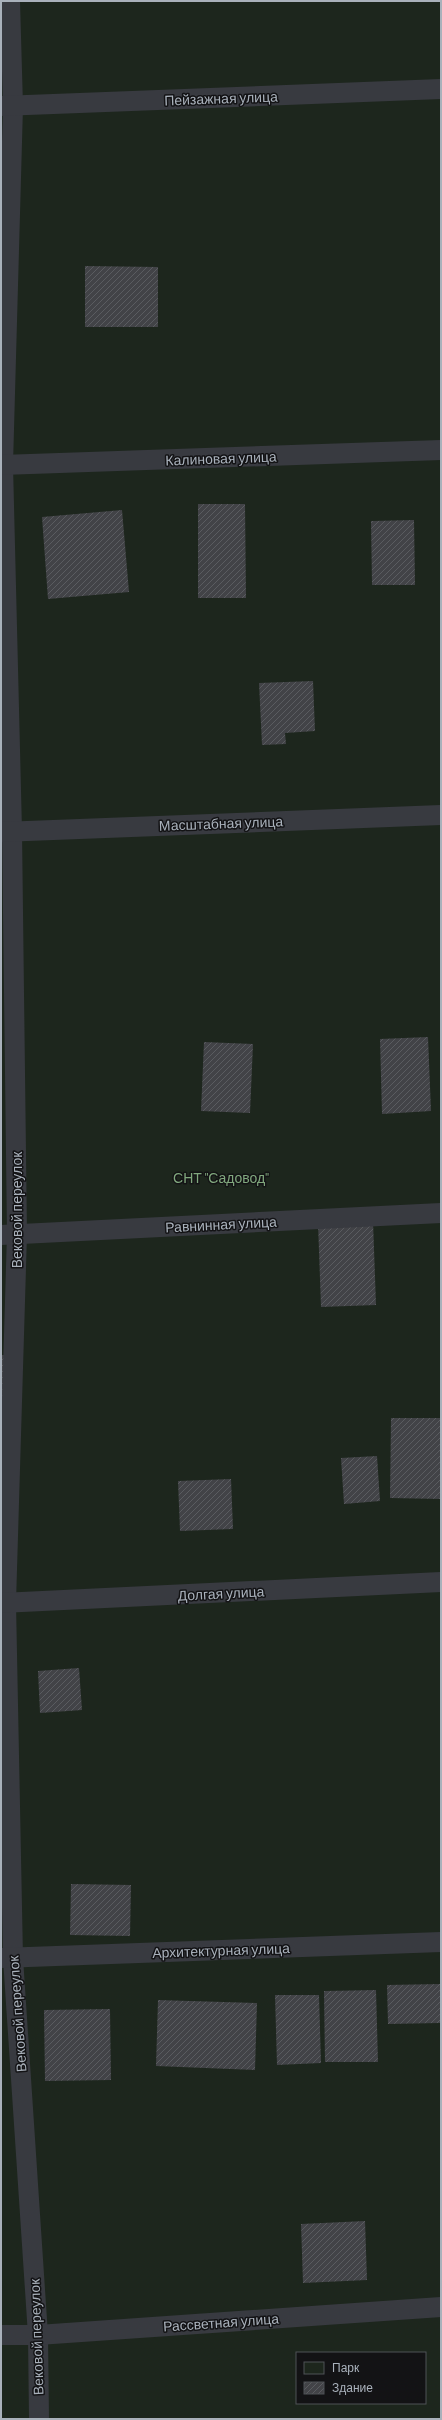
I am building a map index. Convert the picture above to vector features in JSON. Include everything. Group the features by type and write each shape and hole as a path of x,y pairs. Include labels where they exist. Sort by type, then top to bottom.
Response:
{"lane":[{"name":"Вековой переулок","path":"10,1 2,465 9,1235 3,1603 7,1958 38,2335 39,2419"},
{"name":"Пейзажная улица","path":"7,106 441,89"},
{"name":"Калиновая улица","path":"2,465 441,450"},
{"name":"Масштабная улица","path":"6,832 441,815"},
{"name":"Равнинная улица","path":"9,1235 441,1213"},
{"name":"Долгая улица","path":"3,1603 441,1582"},
{"name":"Архитектурная улица","path":"7,1958 441,1942"},
{"name":"Рассветная улица","path":"1,2335 38,2335 441,2307"}],"green space":[{"name":"СНТ \"Садовод\"","path":"1,1 441,1 441,2419 1,2419"}],"building":[{"path":"85,266 158,267 158,327 85,327"},
{"path":"198,504 245,504 246,598 198,598"},
{"path":"122,510 129,592 48,599 42,517"},
{"path":"414,520 415,585 372,585 371,521"},
{"path":"313,681 315,731 285,733 286,744 262,745 259,683"},
{"path":"428,1037 431,1111 382,1114 380,1039"},
{"path":"204,1042 253,1044 250,1113 201,1111"},
{"path":"373,1221 376,1305 321,1307 318,1223"},
{"path":"1,1355 8,1355 6,1404 1,1403"},
{"path":"391,1418 441,1418 441,1499 390,1498"},
{"path":"377,1456 380,1501 344,1504 341,1458"},
{"path":"231,1479 233,1529 180,1531 178,1481"},
{"path":"79,1668 82,1710 40,1713 38,1671"},
{"path":"71,1884 131,1885 130,1936 70,1935"},
{"path":"440,1984 440,2023 388,2024 387,1985"},
{"path":"376,1990 378,2062 325,2062 324,1991"},
{"path":"275,1995 319,1995 321,2063 277,2065"},
{"path":"158,2000 257,2003 255,2070 156,2066"},
{"path":"110,2009 111,2080 45,2081 44,2010"},
{"path":"365,2221 367,2280 303,2283 301,2224"}]}
